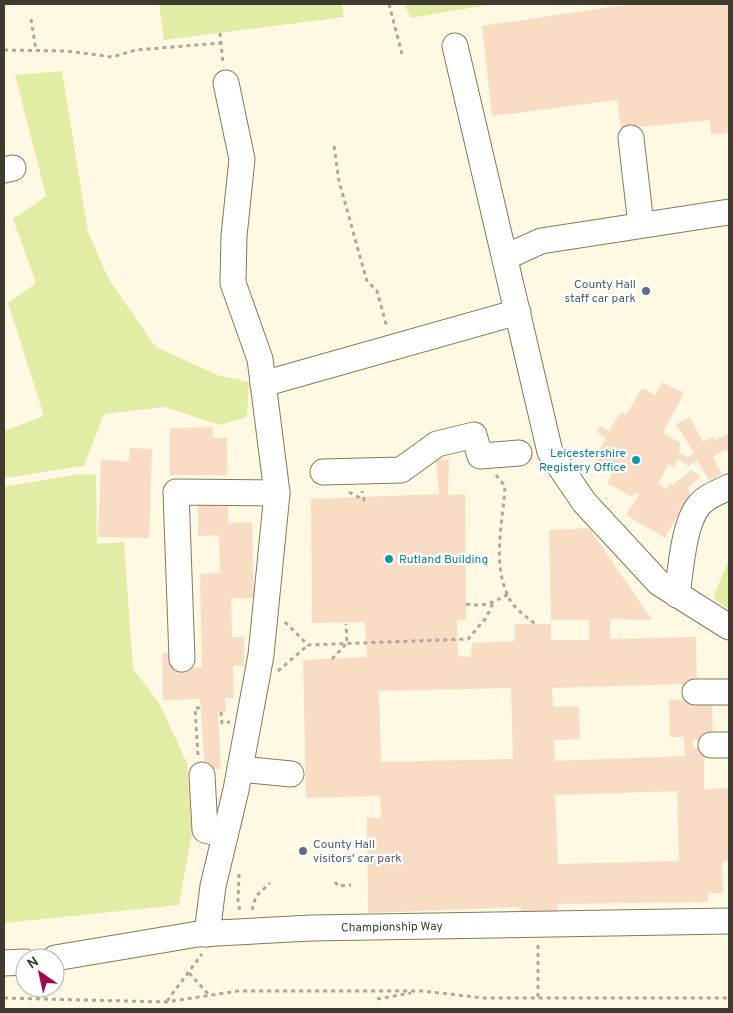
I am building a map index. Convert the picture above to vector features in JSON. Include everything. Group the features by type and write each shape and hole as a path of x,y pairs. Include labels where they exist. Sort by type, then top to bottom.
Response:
{"street":[{"path":"455,46 506,257 550,452 584,502 659,583 729,627"},
{"path":"212,933 213,886 240,769 261,655 277,493 260,359 233,283 234,236 242,159 226,83"},
{"path":"631,138 641,225"},
{"path":"506,257 541,241 729,212"},
{"path":"263,384 518,312"},
{"path":"323,472 401,470 437,444 474,435 480,456 519,454"},
{"path":"677,594 691,520 699,505 706,499 729,487"},
{"path":"182,659 176,492 277,493"},
{"path":"695,692 729,692"},
{"path":"240,769 291,774"},
{"path":"202,775 205,830 225,835"},
{"name":"Championship Way","path":"65,956 212,933 320,928 729,921"}],"path":[{"path":"389,4 402,54"},
{"path":"32,19 36,50"},
{"path":"220,32 226,83"},
{"path":"4,50 36,50 112,57 136,50 221,44"},
{"path":"334,146 339,181 365,276 367,281 377,291 382,313"},
{"path":"480,456 504,486 498,556 510,601 534,624"},
{"path":"466,604 481,606 493,603 508,594"},
{"path":"285,666 308,645 468,639 486,618 493,603"},
{"path":"332,659 347,643 346,624"},
{"path":"301,638 308,645"},
{"path":"201,708 195,708 200,772 202,775"},
{"path":"221,712 222,723 231,722 231,717"},
{"path":"335,882 338,886 351,885"},
{"path":"252,911 256,896 270,883"},
{"path":"538,924 538,998"},
{"path":"166,1002 189,973 212,933"},
{"path":"189,973 210,996"},
{"path":"4,998 166,1002 238,991 423,991 483,998 729,998"},
{"path":"377,999 423,991"}],"green space":[{"path":"159,4 342,4 344,17 164,40"},
{"path":"404,4 494,4 411,18"},
{"path":"62,71 88,232 109,280 156,347 217,375 249,382 247,417 220,425 164,407 104,414 84,466 4,478 4,431 44,416 8,303 36,283 13,219 46,196 15,75"},
{"path":"79,474 96,475 97,544 124,542 133,669 159,703 187,763 192,833 179,905 4,923 4,487"},
{"path":"729,559 729,610 713,598"}],"building":[{"path":"630,4 729,4 729,133 711,134 710,120 621,129 617,100 492,116 482,26"},
{"name":"Leicestershire Registery Office","path":"662,382 684,393 663,432 680,443 679,453 687,457 694,453 676,424 690,417 703,442 713,437 715,440 728,433 729,436 729,454 726,449 713,457 722,474 709,480 697,461 688,466 677,459 674,467 668,464 658,484 667,489 669,483 673,485 691,470 700,477 688,488 690,493 665,538 626,515 639,495 634,492 632,497 607,483 614,470 594,459 606,438 597,432 600,426 609,431 621,412 626,415 642,388 655,395"},
{"path":"213,427 213,438 227,438 227,475 170,475 170,428"},
{"path":"130,448 152,449 149,538 98,537 101,460 129,461"},
{"path":"449,459 448,495 465,494 466,620 457,620 458,656 471,657 472,643 515,641 515,624 551,624 551,640 589,640 589,620 551,620 549,530 589,528 652,620 610,619 610,639 696,637 697,684 712,702 713,739 693,740 694,748 704,748 704,789 729,788 729,861 722,861 723,893 708,893 708,902 557,904 558,916 521,917 521,907 368,913 367,818 381,818 380,796 306,798 303,660 367,657 365,622 312,623 311,499 439,494 436,460","holes":["682,684 682,700 669,700 670,737 684,737 685,756 555,761 554,740 580,739 579,706 553,707 552,688","511,688 513,759 381,762 379,691","677,791 679,861 558,864 555,795"]},
{"path":"198,500 228,500 228,523 252,522 254,598 231,598 232,637 244,637 244,666 233,666 234,698 225,698 226,712 218,712 221,769 205,770 200,699 163,700 162,653 175,653 175,668 202,667 200,574 220,573 219,535 198,536"}],"place":[{"name":"County Hall staff car park","path":"646,291"},
{"name":"Leicestershire Registery Office","path":"636,460"},
{"name":"Rutland Building","path":"389,559"},
{"name":"County Hall visitors' car park","path":"303,851"}]}
